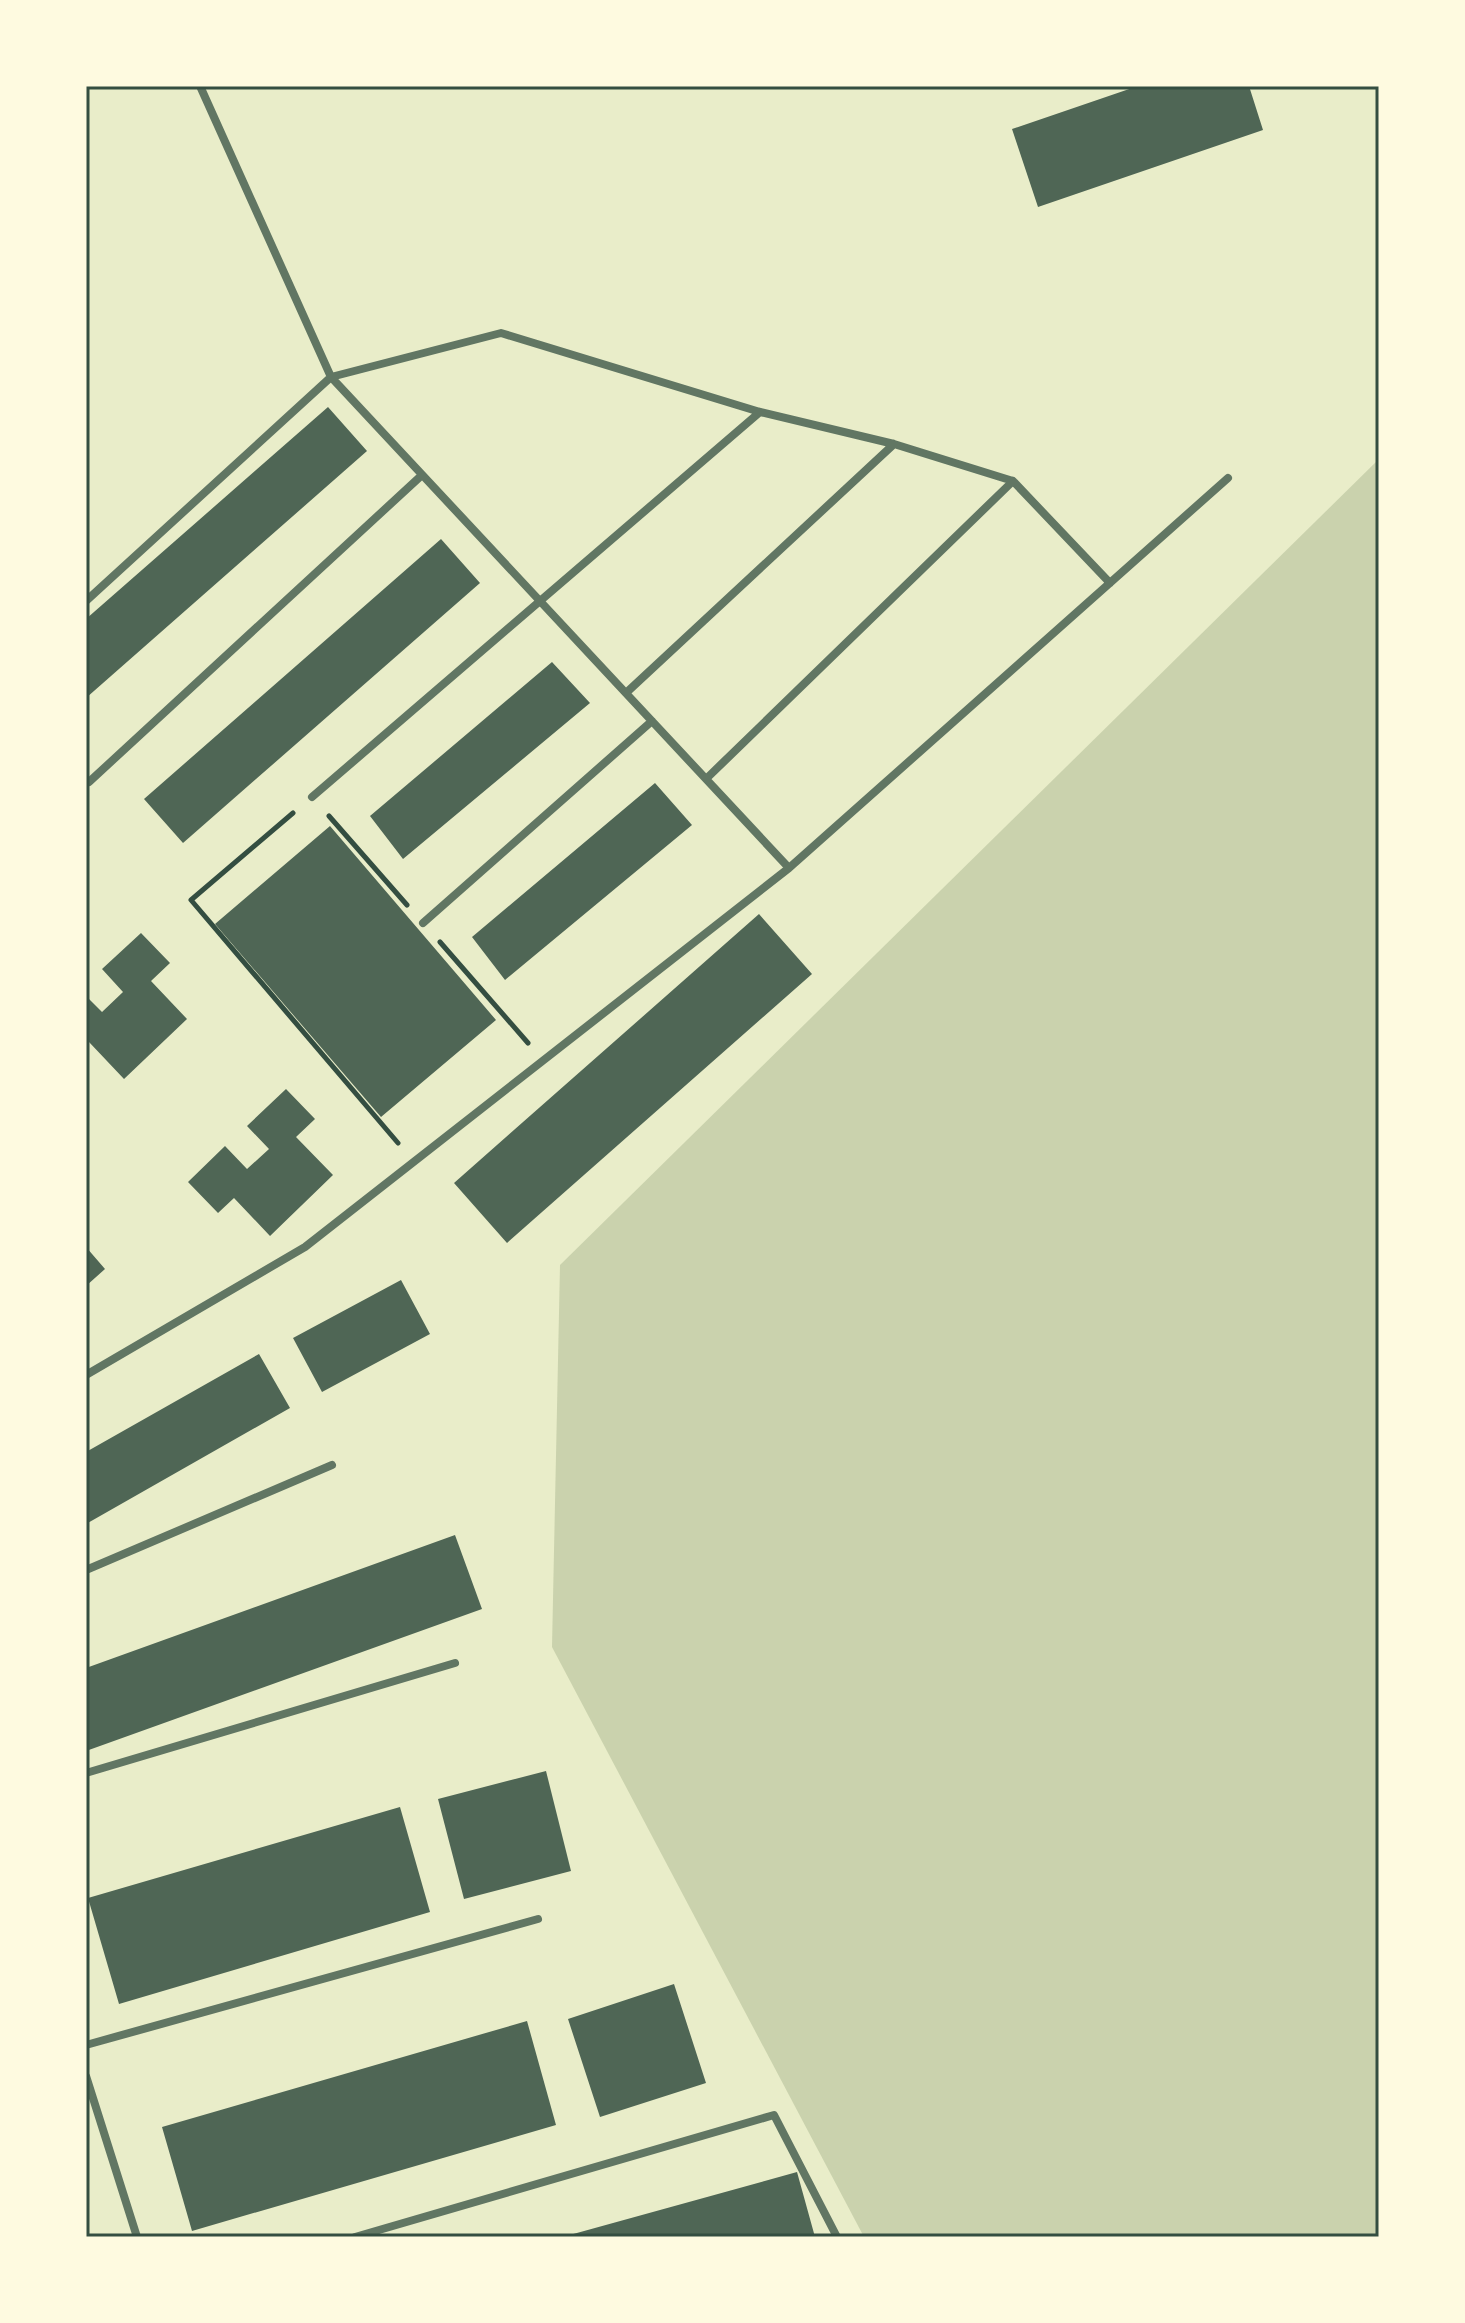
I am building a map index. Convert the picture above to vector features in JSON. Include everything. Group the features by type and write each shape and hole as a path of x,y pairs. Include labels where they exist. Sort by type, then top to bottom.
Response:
{"street":[{"path":"200,86 331,377 789,868"},
{"path":"86,601 331,377 501,333 760,412 894,444 1013,481 1110,583"},
{"path":"312,797 760,412"},
{"path":"626,693 894,444"},
{"path":"89,782 422,475"},
{"path":"86,1375 305,1247 789,868 1228,478"},
{"path":"706,779 1013,481"},
{"path":"423,923 652,721"},
{"path":"86,1570 332,1465"},
{"path":"86,1773 455,1663"},
{"path":"86,2045 538,1919"},
{"path":"86,2076 137,2237"},
{"path":"355,2237 774,2115 837,2237"}],"path":[{"path":"312,797 191,900 414,1162"}],"green space":[{"path":"1379,459 1379,2237 864,2237 552,1647 560,1265"}],"building":[{"path":"1138,86 1249,86 1263,130 1038,207 1012,129"},
{"path":"328,407 367,451 86,698 86,619"},
{"path":"441,539 480,583 183,843 144,799"},
{"path":"552,662 590,703 403,859 370,816"},
{"path":"655,783 692,825 505,980 472,937"},
{"path":"330,826 496,1020 381,1117 215,924"},
{"path":"759,914 812,974 507,1243 454,1183"},
{"path":"141,933 170,963 151,981 187,1019 124,1079 89,1042 86,1045 86,996 102,1012 123,992 102,969"},
{"path":"286,1089 315,1119 296,1137 333,1175 270,1236 234,1198 218,1213 188,1182 225,1146 247,1169 269,1149 247,1126"},
{"path":"86,1247 105,1269 86,1286"},
{"path":"401,1280 430,1334 322,1392 293,1338"},
{"path":"259,1354 290,1408 86,1524 86,1452"},
{"path":"455,1535 482,1609 86,1751 86,1668"},
{"path":"546,1771 571,1871 464,1899 438,1799"},
{"path":"400,1807 430,1912 119,2004 88,1898"},
{"path":"674,1984 706,2083 600,2117 568,2019"},
{"path":"527,2021 556,2125 192,2231 162,2127"},
{"path":"797,2172 815,2237 566,2237 566,2236"}]}
